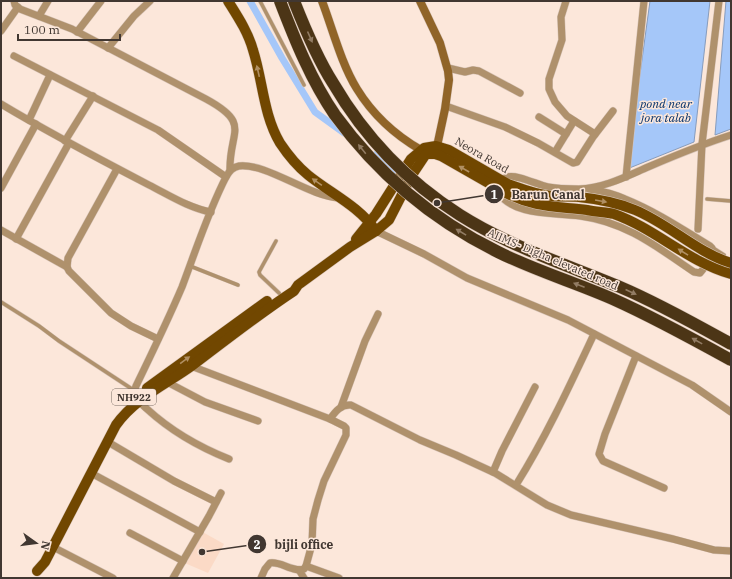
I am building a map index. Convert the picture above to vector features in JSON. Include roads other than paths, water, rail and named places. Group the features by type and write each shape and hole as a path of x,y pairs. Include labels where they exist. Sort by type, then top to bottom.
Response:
{"highway":[{"name":"AIIMS- Digha elevated road","path":"280,1 308,69 334,114 366,154 384,173 412,197 454,227 499,252 617,301 686,334 731,360"},
{"name":"AIIMS- Digha elevated road","path":"294,1 322,62 346,105 377,144 394,162 425,190 461,216 499,236 622,288 687,319 731,344"}],"main road":[{"path":"228,1 249,38 269,117 280,143 300,168 342,198 373,227"},
{"name":"Neora Road","path":"420,150 424,148 436,150"},
{"path":"35,574 45,562 91,473 121,419 132,407 136,396 167,382 191,366 294,291 298,285 350,247 373,227 389,220 409,172 411,159 420,150"},
{"path":"373,227 376,214 409,172 426,154 436,150 503,186"},
{"name":"Neora Road","path":"503,186 551,196 578,197 617,204 642,214 700,248 731,263"},
{"name":"Neora Road","path":"503,186 519,200 533,204 612,214 630,220 695,259 718,270 731,274"},
{"name":"NH922","path":"35,574 39,560 112,422 121,409 136,396 279,293 291,286 298,285"}],"street":[{"path":"39,16 48,1"},
{"path":"77,32 101,1"},
{"path":"108,48 134,16 150,1"},
{"path":"322,1 343,59 356,89 392,131 420,150"},
{"path":"420,1 440,43 448,68 449,80 446,106 436,150"},
{"path":"566,1 561,17 562,40 548,84 554,102 559,108 574,121 595,134"},
{"path":"626,177 644,1"},
{"path":"698,230 702,144 719,1"},
{"path":"1,31 14,3 39,16 77,32 206,99 228,114 234,122 235,127 228,173 171,314 158,339 136,396 160,420 187,439 203,448 229,459"},
{"path":"14,56 158,130 228,173"},
{"path":"448,68 465,72 473,70 479,71 520,93"},
{"path":"29,120 50,75"},
{"path":"16,239 93,96"},
{"path":"446,106 505,127 538,142 570,162 575,163 579,160 595,134 612,111"},
{"path":"2,107 29,120 117,169 184,202 211,212"},
{"path":"539,117 566,134"},
{"path":"555,152 574,121"},
{"path":"1,188 36,124"},
{"path":"589,189 625,199 666,220 712,248 712,252 700,273 694,272 636,234 619,226 603,220 579,216 533,212 521,209 501,197 497,192 510,177 549,187 570,189 589,189 607,185 702,144 731,135"},
{"path":"228,173 240,166 255,168 322,195 342,198"},
{"path":"66,267 68,258 117,169"},
{"path":"373,227 385,236 424,254 467,278 557,315 594,334 692,385 731,412"},
{"path":"1,230 66,267 111,313 131,326 158,339"},
{"path":"342,407 365,341 378,314"},
{"path":"516,485 527,468 558,410 594,334"},
{"path":"636,356 604,434 599,454 603,461 664,488"},
{"path":"191,366 330,419 344,426 347,431 324,481 318,500 313,519 312,544 306,566 304,569 299,570 278,563 270,563 265,569 261,578"},
{"path":"167,382 205,402 258,421"},
{"path":"493,472 502,451 535,387"},
{"path":"330,419 342,407 351,405 420,440 493,472 547,504 571,515 683,541 714,550 731,551"},
{"path":"108,442 174,481 216,502"},
{"path":"91,473 200,532"},
{"path":"173,578 221,493"},
{"path":"130,532 183,561"},
{"path":"53,547 113,578"},
{"path":"306,566 339,578"},
{"path":"299,570 304,578"}],"lane":[{"path":"260,1 304,85"},
{"path":"707,199 731,201"},
{"path":"276,241 259,272 260,276 279,293"},
{"path":"712,248 731,258"},
{"path":"190,266 238,285"},
{"path":"1,302 39,326 136,396"}],"water":[{"name":"pond near jora talab","path":"650,1 710,1 694,142 627,169"},
{"path":"726,1 731,1 731,129 715,135"}],"waterway":[{"path":"250,1 315,112 344,133"},
{"path":"375,155 401,176"}],"place":[{"name":"Barun Canal","path":"437,203"},
{"name":"bijli office","path":"202,552"}]}
